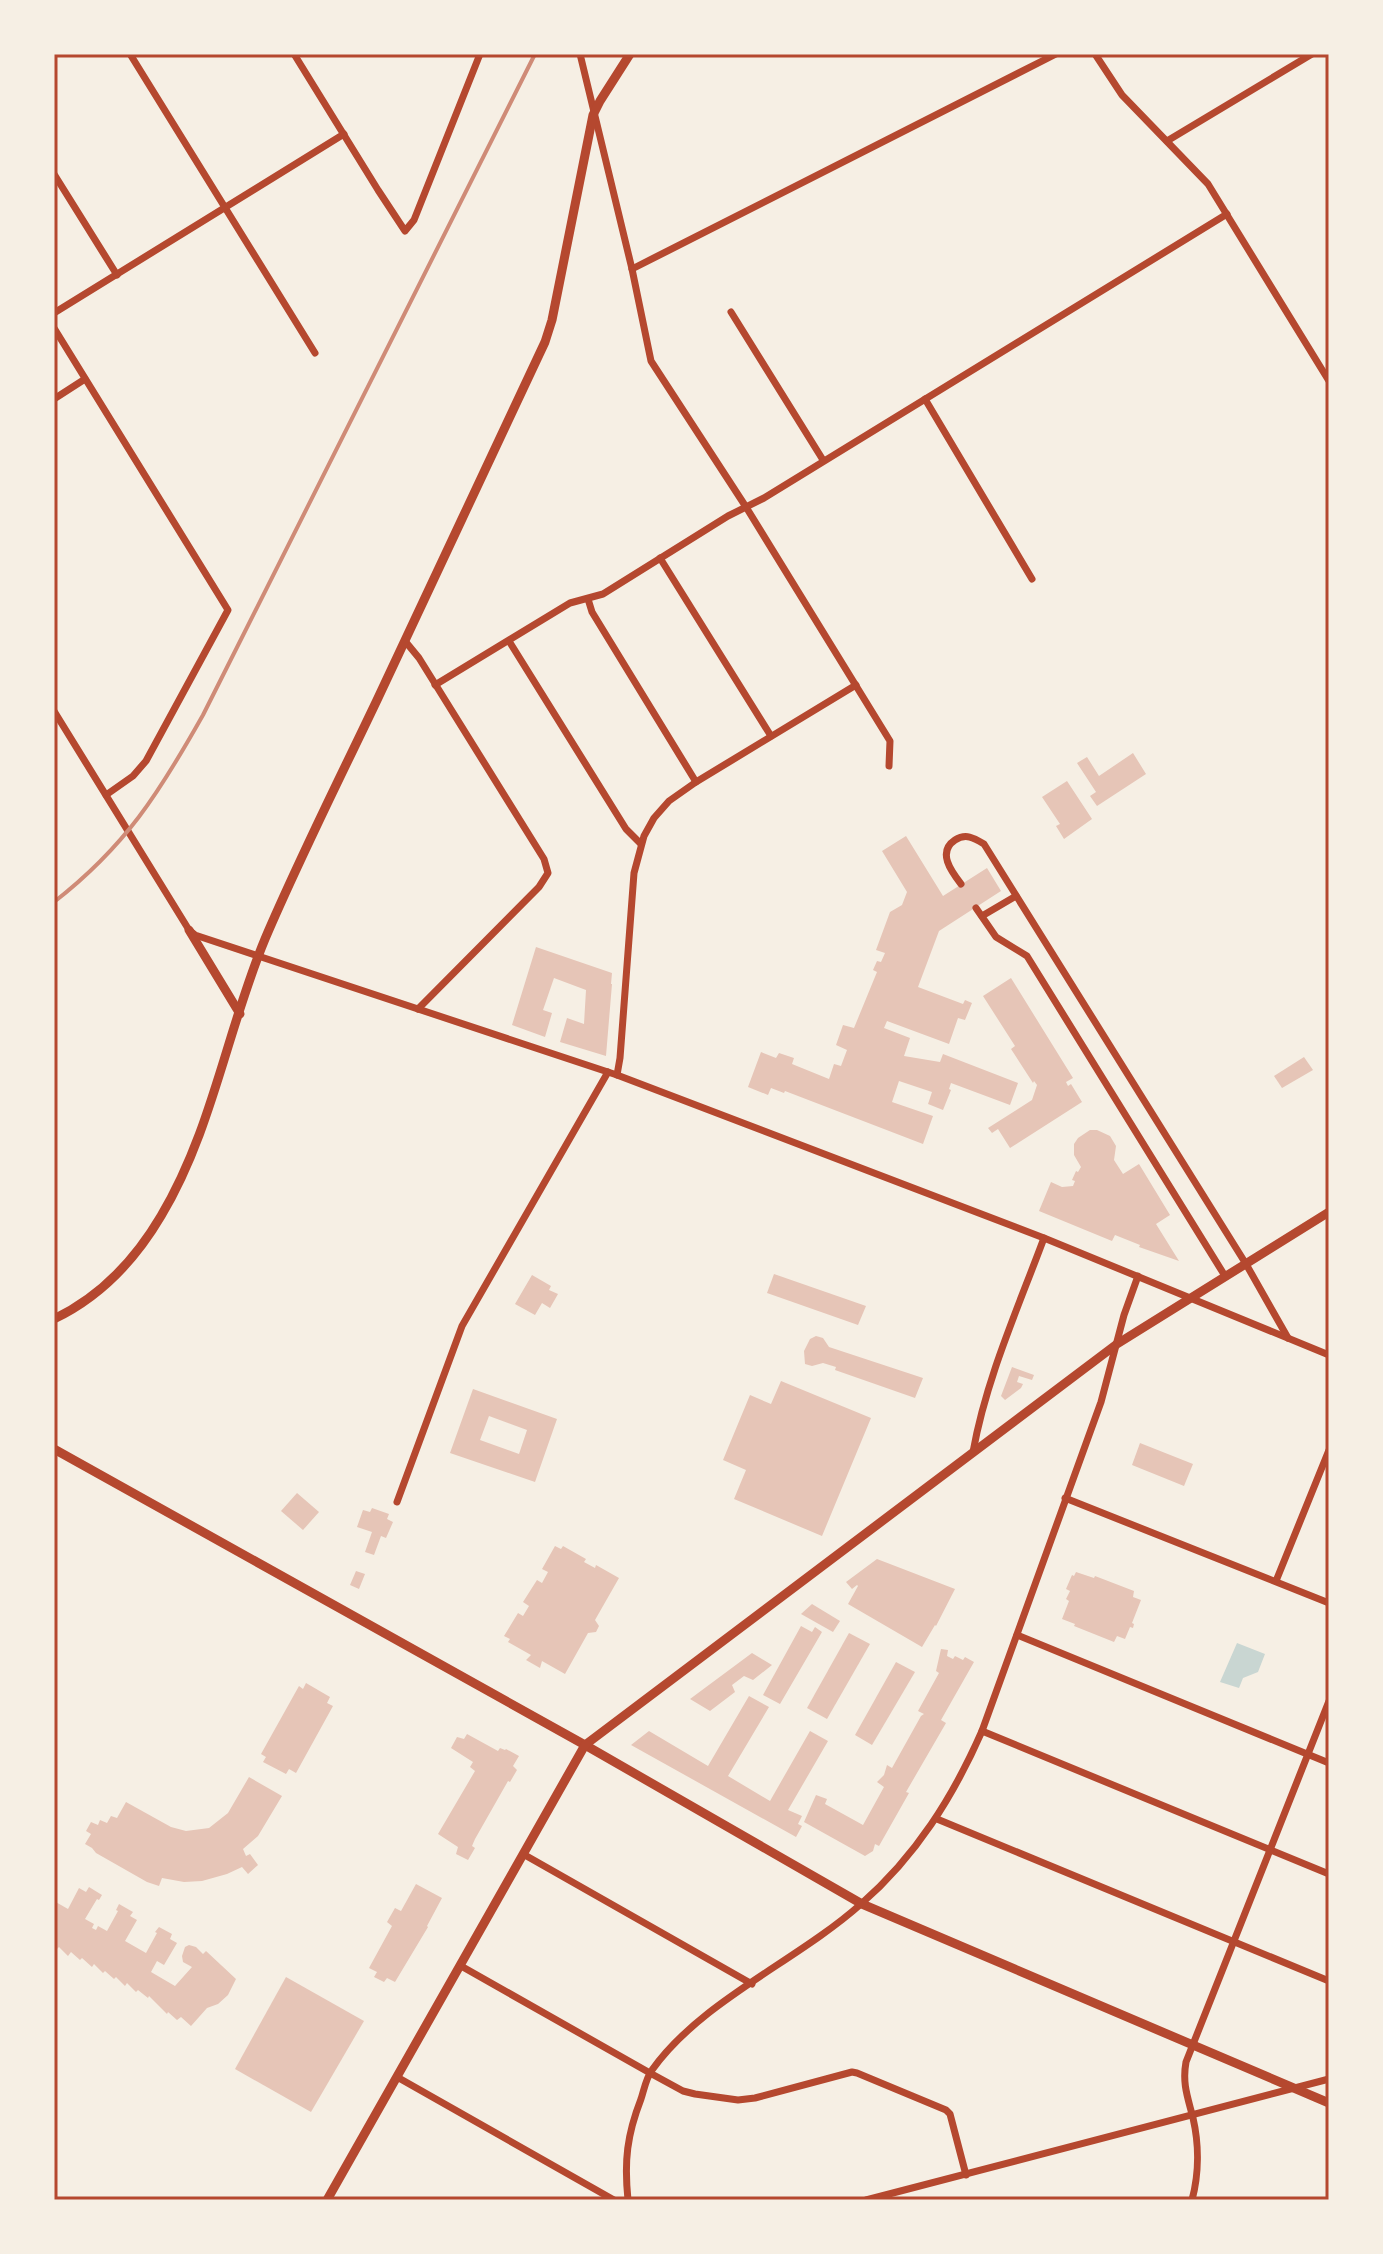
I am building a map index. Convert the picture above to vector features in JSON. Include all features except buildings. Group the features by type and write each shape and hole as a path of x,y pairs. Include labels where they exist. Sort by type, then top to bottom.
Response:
{"street":[{"path":"130,54 315,353"},
{"path":"294,54 405,231 414,220 480,54"},
{"path":"580,54 651,361 746,507 890,741 889,766"},
{"path":"54,1319 81,1304 114,1277 140,1249 186,1165 259,956 549,332 593,115 630,54"},
{"path":"632,269 1056,54"},
{"path":"1095,54 1122,95 1208,184 1329,381"},
{"path":"1167,141 1312,54"},
{"path":"54,313 344,134"},
{"path":"54,174 117,275"},
{"path":"435,685 570,603 603,594 1227,214"},
{"path":"731,312 823,460"},
{"path":"54,328 228,610 146,761 133,776 106,795"},
{"path":"54,399 85,379"},
{"path":"925,399 1032,579"},
{"path":"660,558 771,736"},
{"path":"588,599 595,617 696,782"},
{"path":"405,641 419,658 544,859 548,873 539,887 418,1009"},
{"path":"509,641 626,829 641,844"},
{"path":"617,1075 634,873 641,844 660,811 696,782 856,685"},
{"path":"54,711 240,1014"},
{"path":"961,884 950,869 945,853 948,844 961,836 969,836 984,844 1246,1264 1288,1338"},
{"path":"982,916 1016,896"},
{"path":"976,908 996,937 1027,956 1225,1276"},
{"path":"189,930 203,938 617,1075 1044,1238 1329,1355"},
{"path":"397,1502 462,1326 608,1072"},
{"path":"327,2200 585,1745 1117,1344 1329,1212"},
{"path":"973,1452 978,1423 1044,1238"},
{"path":"628,2200 625,2172 629,2130 650,2073 682,2036 709,2013 862,1904 904,1861 937,1819 964,1773 1101,1402 1124,1315 1138,1276"},
{"path":"54,1449 585,1745 862,1904 1329,2103"},
{"path":"1276,1581 1329,1450"},
{"path":"1065,1498 1329,1603"},
{"path":"1017,1635 1329,1763"},
{"path":"1192,2200 1197,2171 1196,2135 1184,2086 1186,2062 1329,1701"},
{"path":"982,1731 1329,1874"},
{"path":"937,1819 1329,1981"},
{"path":"523,1854 752,1984"},
{"path":"461,1966 683,2091 709,2098 738,2100 857,2073 946,2110 950,2114 966,2175"},
{"path":"397,2077 614,2200"},
{"path":"866,2200 1329,2079"}],"shaded area":[{"path":"1237,1643 1265,1654 1258,1672 1243,1678 1239,1688 1220,1682"}],"railway":[{"path":"54,902 101,860 139,817 203,715 535,54"}]}
